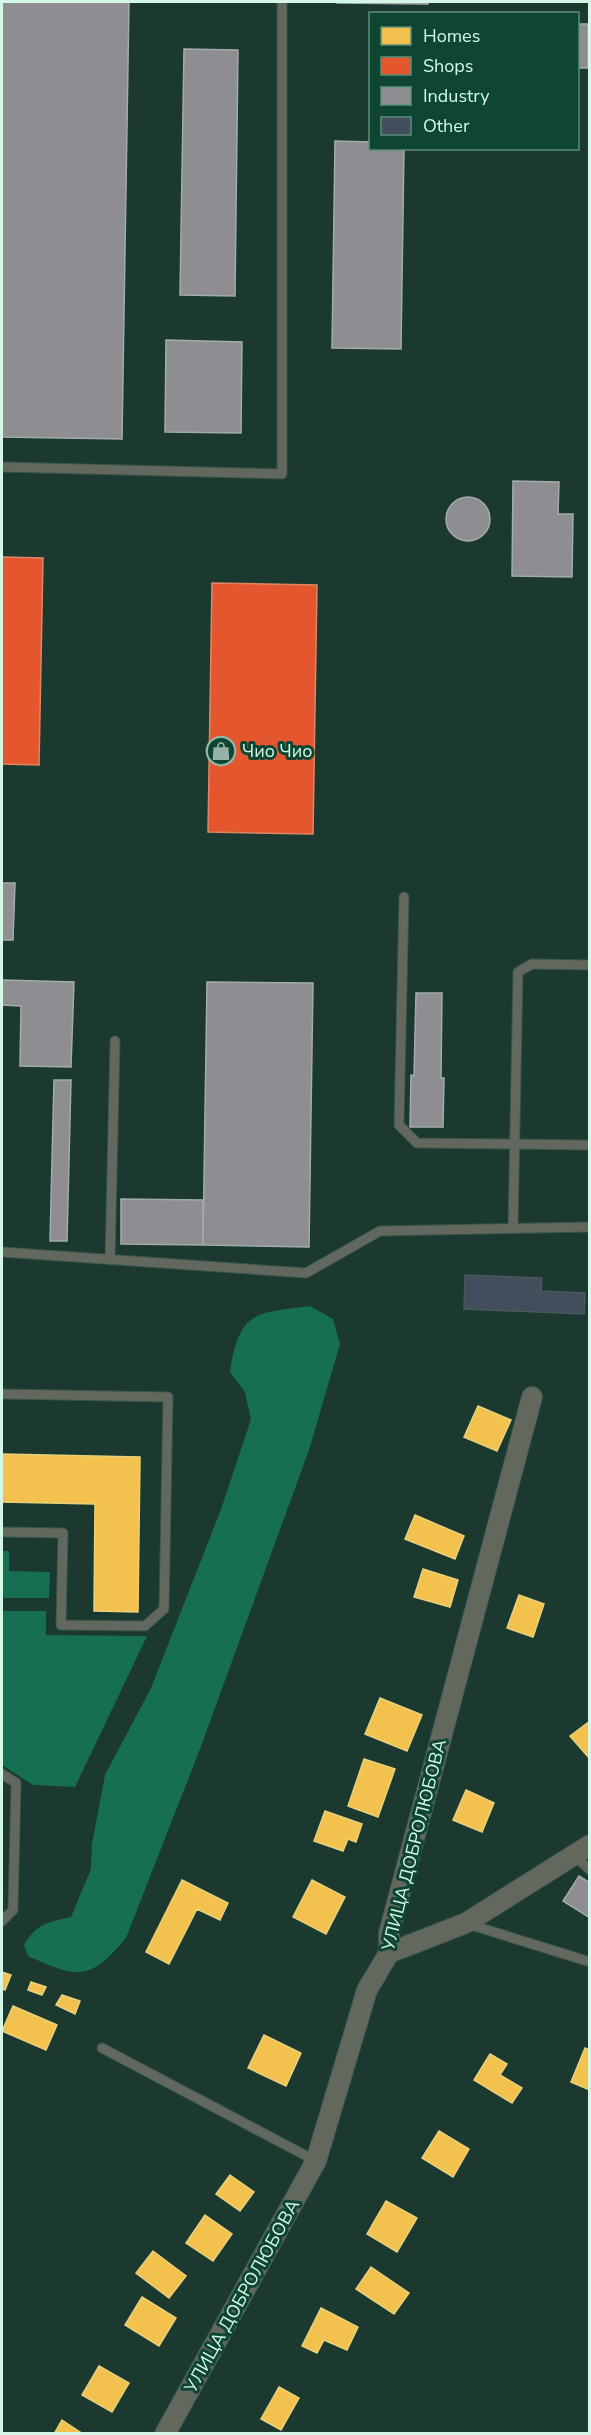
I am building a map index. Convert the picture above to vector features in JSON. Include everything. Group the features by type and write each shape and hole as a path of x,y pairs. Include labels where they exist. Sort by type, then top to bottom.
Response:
{"street":[{"name":"УЛИЦА ДОБРОЛЮБОВА","path":"165,2433 316,2161 368,1990 389,1953 389,1933 532,1397"},
{"path":"389,1953 466,1923 581,1849"}],"lane":[{"path":"2,467 282,474 282,2"},
{"path":"404,897 399,1125 417,1143 590,1145"},
{"path":"513,1228 518,972 532,964 590,965"},
{"path":"110,1260 115,1041"},
{"path":"2,1252 306,1274 381,1231 590,1227"},
{"path":"2,1394 168,1397 164,1609 145,1626 61,1625 63,1533 2,1532"},
{"path":"2,1774 16,1783 13,1910 2,1921"},
{"path":"581,1849 590,1870"},
{"path":"466,1923 590,1962"},
{"path":"102,2048 316,2161"}],"green space":[{"path":"310,1306 333,1319 340,1344 309,1450 200,1749 126,1938 114,1952 92,1969 71,1972 45,1964 28,1956 24,1945 33,1932 43,1925 71,1917 91,1869 92,1844 105,1775 151,1688 220,1512 251,1419 245,1392 230,1372 239,1337 253,1318 276,1311"},
{"path":"2,1551 9,1551 9,1571 50,1572 49,1598 2,1598"},
{"path":"2,1611 46,1611 46,1635 147,1636 75,1787 33,1785 2,1765"}],"building: Homes":[{"path":"478,1406 511,1420 497,1451 464,1437"},
{"path":"2,1454 140,1457 138,1612 94,1611 95,1504 2,1502"},
{"path":"415,1515 464,1536 455,1559 405,1539"},
{"path":"423,1569 458,1580 450,1607 414,1597"},
{"path":"519,1595 544,1604 533,1637 507,1628"},
{"path":"380,1698 422,1715 407,1751 365,1734"},
{"path":"590,1721 590,1759 570,1736"},
{"path":"364,1759 395,1769 378,1817 348,1806"},
{"path":"466,1790 494,1803 482,1832 453,1820"},
{"path":"325,1811 362,1824 356,1842 348,1839 343,1851 314,1841"},
{"path":"182,1880 228,1903 220,1920 197,1909 169,1964 146,1952"},
{"path":"312,1880 345,1897 326,1934 293,1917"},
{"path":"2,1972 11,1975 5,1990 2,1989"},
{"path":"31,1982 46,1987 42,1995 28,1990"},
{"path":"62,1995 80,2001 75,2014 56,2005"},
{"path":"13,2006 57,2025 46,2050 2,2031"},
{"path":"264,2035 301,2053 286,2086 248,2068"},
{"path":"585,2048 590,2050 590,2090 571,2082"},
{"path":"490,2054 507,2064 500,2075 522,2088 512,2103 474,2080"},
{"path":"439,2131 469,2149 453,2177 422,2158"},
{"path":"230,2175 254,2192 240,2211 216,2194"},
{"path":"386,2201 417,2218 397,2252 367,2234"},
{"path":"205,2215 232,2234 213,2261 186,2243"},
{"path":"153,2251 186,2276 169,2298 136,2273"},
{"path":"371,2267 409,2293 394,2314 356,2289"},
{"path":"142,2297 176,2318 159,2346 125,2325"},
{"path":"321,2308 358,2327 347,2350 324,2340 317,2353 302,2346"},
{"path":"99,2366 129,2383 112,2412 82,2395"},
{"path":"279,2387 299,2398 281,2430 261,2419"},
{"path":"62,2420 83,2434 54,2434"}],"building: Shops":[{"path":"2,557 43,558 39,765 2,764"},
{"path":"212,583 317,585 313,834 208,832"}],"building: Industry":[{"path":"2,2 129,2 122,439 2,437"},
{"path":"428,2 428,4 337,3"},
{"path":"579,24 588,24 588,68 579,68"},
{"path":"184,49 238,50 235,296 180,295"},
{"path":"335,141 369,142 369,150 404,150 401,349 332,348"},
{"path":"166,340 242,342 241,433 165,432"},
{"path":"513,481 559,482 558,514 573,514 572,577 512,576"},
{"path":"468,497 483,504 490,519 483,534 468,541 453,534 446,519 453,504"},
{"path":"2,883 15,883 13,940 2,940"},
{"path":"2,980 74,982 71,1067 20,1066 21,1006 2,1005"},
{"path":"207,982 313,983 309,1247 203,1245"},
{"path":"416,993 442,993 443,1127 410,1127"},
{"path":"54,1080 71,1080 67,1241 50,1241"},
{"path":"121,1199 203,1200 203,1245 121,1244"},
{"path":"579,1876 590,1883 590,1918 563,1901"}],"building: Other":[{"path":"465,1275 542,1278 541,1291 585,1293 584,1314 464,1309"}],"place":[{"name":"Чио Чио","path":"221,751"}]}
